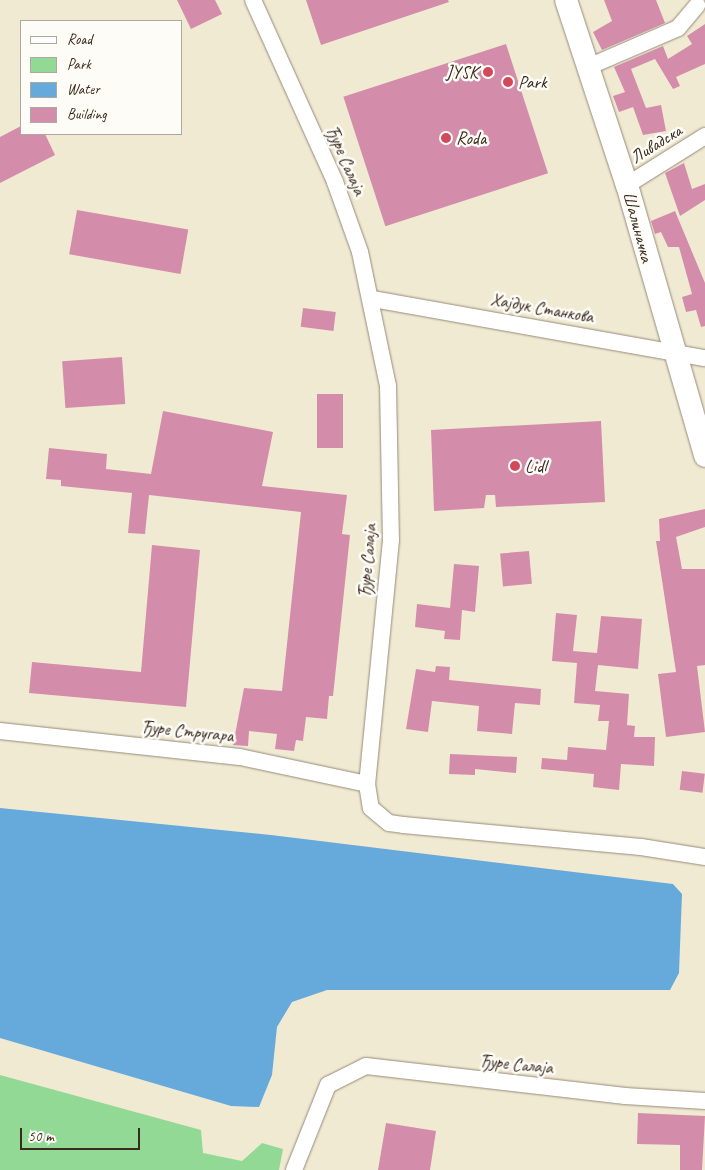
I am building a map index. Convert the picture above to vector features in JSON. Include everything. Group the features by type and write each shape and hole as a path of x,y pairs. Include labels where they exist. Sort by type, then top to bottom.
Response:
{"main road":[{"name":"Шалиначка","path":"566,0 627,185 673,354 705,456"}],"street":[{"name":"Ђуре Салаја","path":"253,0 335,182 373,299 388,386 391,540 367,784 372,808 389,823 705,857"},
{"path":"588,67 678,28 697,5"},
{"name":"Ливадска","path":"627,185 705,136"},
{"name":"Хајдук Станкова","path":"373,299 673,354 705,358"},
{"name":"Ђуре Стругара","path":"0,730 240,757 367,784"},
{"name":"Ђуре Салаја","path":"294,1170 328,1085 366,1066 616,1095 705,1101"}],"green space":[{"path":"0,1075 201,1130 203,1153 242,1161 262,1143 283,1149 279,1170 0,1170"}],"water":[{"path":"0,808 271,835 673,884 682,894 679,973 670,990 327,990 292,1002 277,1027 272,1075 259,1107 231,1106 0,1038"}],"building":[{"path":"177,0 215,0 222,14 191,29"},
{"path":"306,0 448,0 449,2 321,45"},
{"path":"604,0 656,0 665,23 602,50 593,32 612,21"},
{"path":"705,24 705,64 676,77 680,86 673,89 655,59 631,69 646,108 661,105 666,131 643,135 633,107 619,112 613,96 625,92 614,67 663,46 668,59 692,44 687,36"},
{"name":"Roda","path":"506,44 548,173 385,226 343,97"},
{"path":"20,127 20,135 45,135 55,155 0,183 0,137"},
{"path":"684,163 692,189 705,184 705,200 680,216 665,173"},
{"path":"77,210 188,230 180,274 69,254"},
{"path":"675,211 705,283 705,326 701,327 696,310 686,312 682,297 692,294 679,247 668,247 661,232 655,234 651,221"},
{"path":"303,308 336,312 333,331 301,327"},
{"path":"122,357 125,404 65,408 62,361"},
{"path":"317,394 343,394 343,448 317,448"},
{"path":"163,411 273,432 262,486 347,495 342,534 350,535 333,696 329,696 327,719 306,717 303,741 296,740 294,751 275,749 277,734 249,731 248,746 233,745 244,688 282,691 301,512 149,495 145,534 128,533 132,493 61,486 61,480 46,479 49,448 107,454 106,469 151,474"},
{"path":"601,421 605,502 496,507 495,495 486,495 484,508 434,511 431,430"},
{"path":"705,509 705,527 676,537 682,569 705,569 705,665 697,666 705,732 666,737 658,674 676,672 656,541 660,541 659,519"},
{"path":"152,545 200,550 186,707 29,693 32,662 141,672"},
{"path":"529,551 532,584 503,586 500,554"},
{"path":"454,564 479,566 475,612 462,610 460,640 444,639 445,631 415,627 417,604 450,608"},
{"path":"556,613 577,615 573,651 597,653 601,616 642,619 638,669 598,665 595,691 629,694 627,725 635,726 634,737 655,737 654,766 621,764 619,790 593,787 594,774 541,769 542,758 567,760 568,747 606,750 609,721 598,721 600,705 574,703 577,663 552,661"},
{"path":"436,666 450,667 449,680 541,689 540,705 515,703 512,734 477,731 479,706 432,701 428,732 406,729 416,669 435,672"},
{"path":"450,754 517,757 516,773 475,769 475,775 449,774"},
{"path":"682,771 705,774 703,793 680,790"},
{"path":"638,1113 705,1116 702,1170 680,1170 680,1145 637,1144"},
{"path":"386,1123 436,1131 430,1170 378,1170"}],"place":[{"name":"JYSK","path":"488,72"},
{"name":"Park","path":"508,82"},
{"name":"Roda","path":"446,138"},
{"name":"Lidl","path":"515,466"}]}
